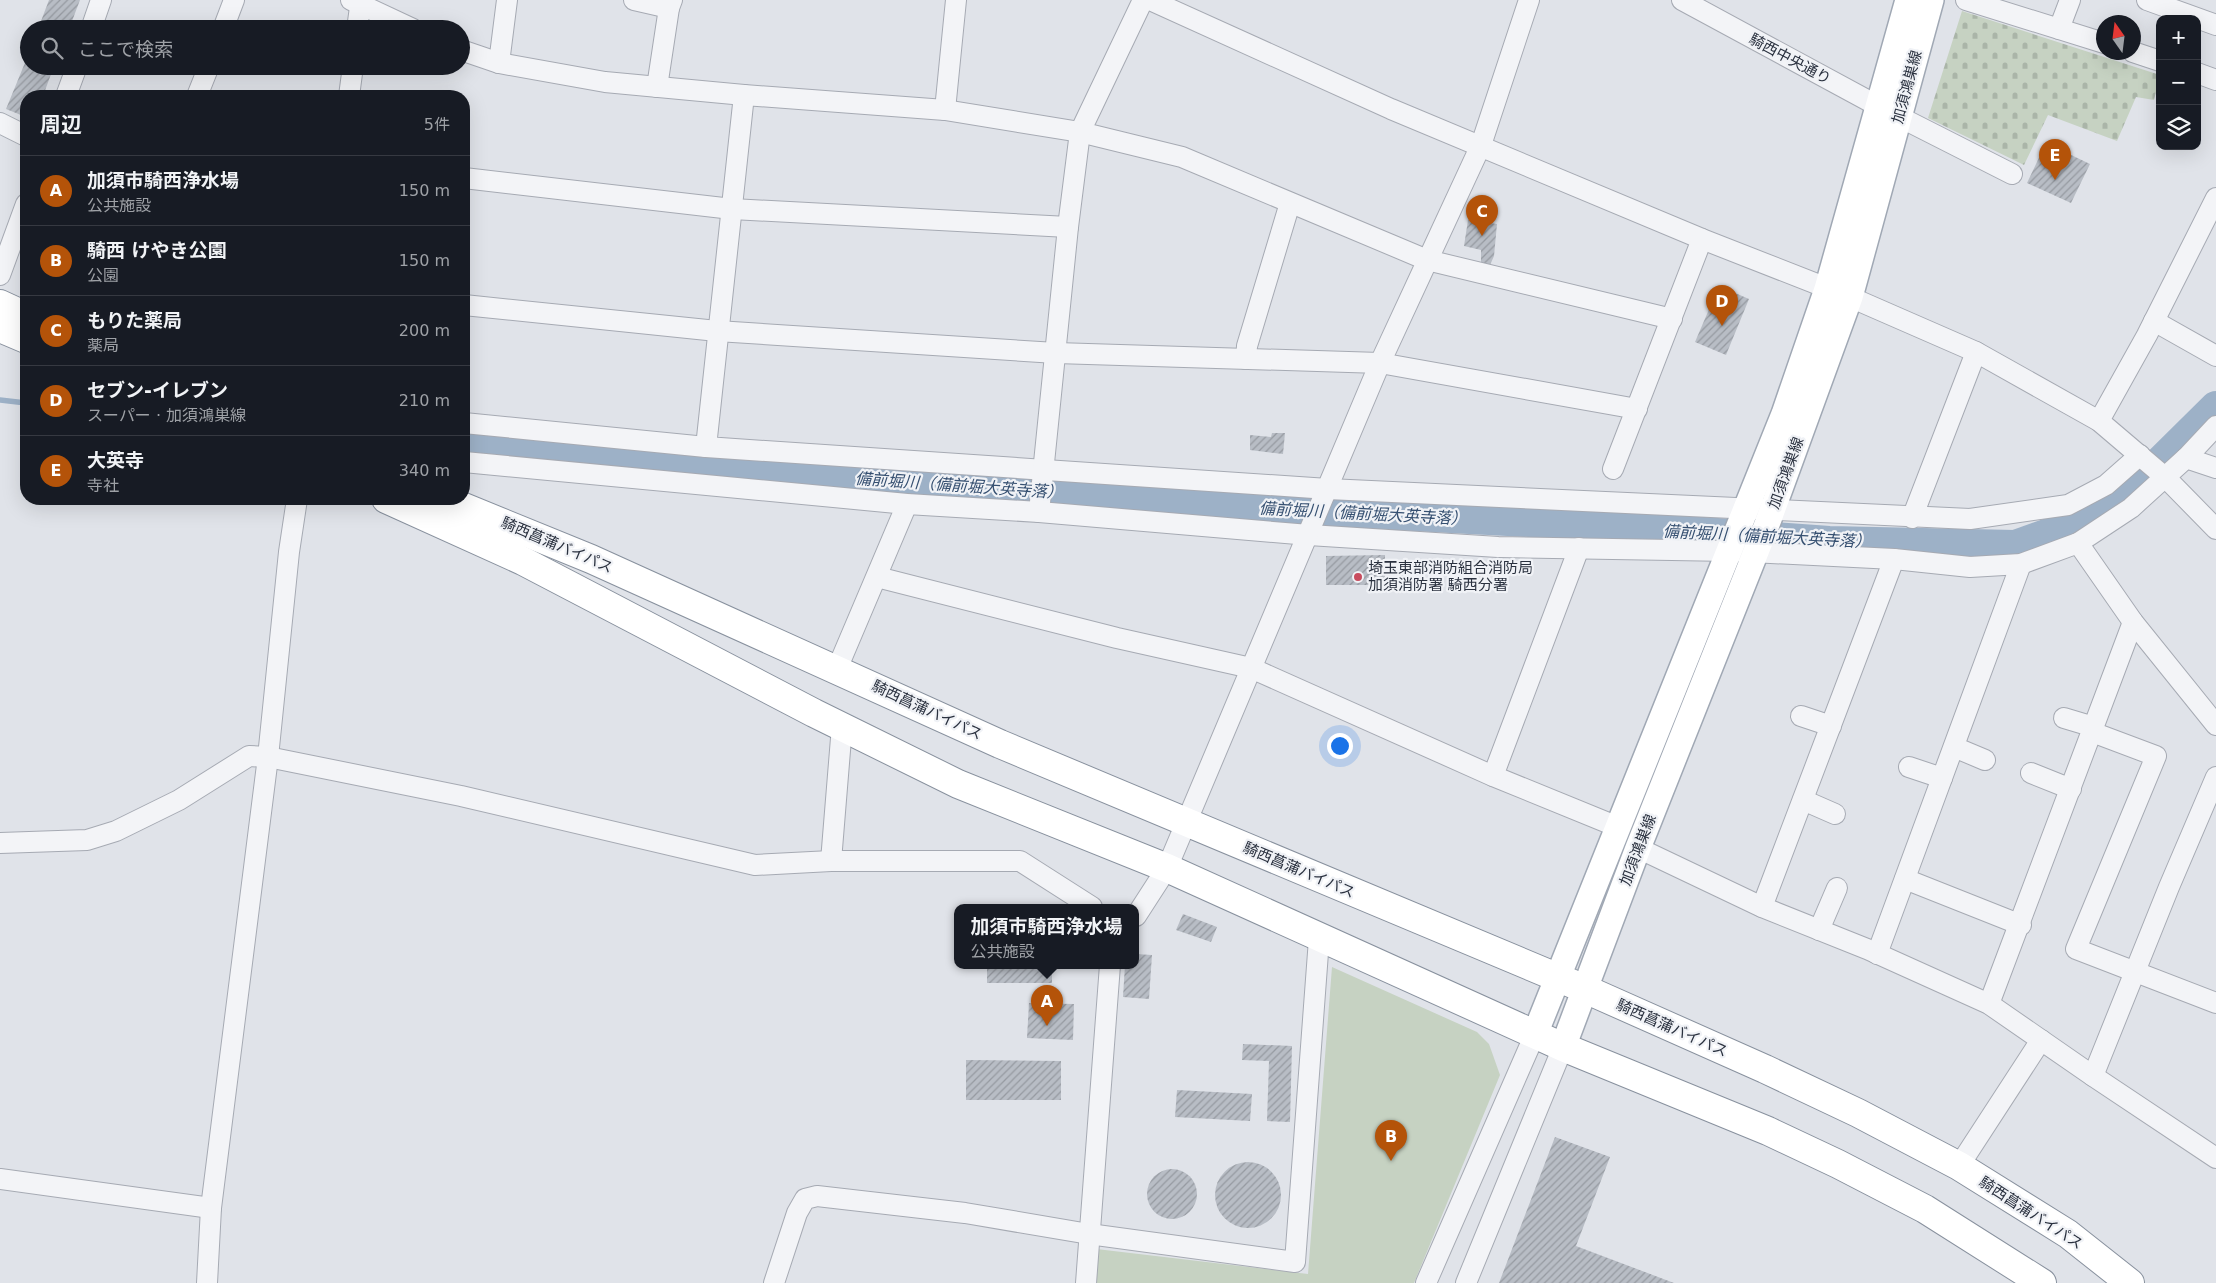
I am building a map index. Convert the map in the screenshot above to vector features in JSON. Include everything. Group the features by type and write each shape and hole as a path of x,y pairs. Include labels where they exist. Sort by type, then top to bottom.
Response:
{"highway":[{"path":"0,304 20,313"},
{"path":"0,328 20,336"},
{"name":"騎西菖蒲バイパス","path":"399,505 523,562 958,784 1167,868 1319,939 1563,1047 1768,1131 1838,1164 1925,1209 2042,1283"},
{"name":"騎西菖蒲バイパス","path":"459,505 591,559 1000,744 1559,978 1790,1081 1858,1113 1959,1166 2068,1234 2130,1283"}],"main road":[{"name":"加須鴻巣線","path":"1563,1047 1638,848 1743,552 1745,513 1784,414 1827,289 1908,0"},
{"name":"加須鴻巣線","path":"1534,1034 1559,978 1618,827 1743,552 1771,515 1850,297 1930,0"}],"street":[{"path":"94,20 101,0"},
{"path":"226,20 234,0"},
{"path":"499,63 507,0"},
{"path":"634,0 670,4 657,87"},
{"path":"945,110 956,0"},
{"path":"1040,509 1042,473 1068,227 1080,132 1142,0"},
{"path":"1150,0 1392,109 1702,239 1850,297 1976,352 2099,421 2166,478 2216,529"},
{"path":"1139,911 1167,868 1380,363 1480,145 1530,0"},
{"name":"騎西中央通り","path":"1682,0 1878,106 2012,174"},
{"path":"1966,0 2096,40"},
{"path":"2059,28 2070,0"},
{"path":"2147,0 2216,25"},
{"path":"357,20 357,1 395,20"},
{"path":"470,53 499,63 606,82 744,95 945,110 1080,132 1182,157 1427,260 1672,319"},
{"path":"2141,55 2157,60"},
{"path":"68,90 74,75"},
{"path":"199,90 205,75"},
{"path":"350,90 352,75"},
{"path":"2201,75 2216,80"},
{"path":"706,447 744,95"},
{"path":"0,123 20,133"},
{"path":"470,179 732,209 1068,227"},
{"path":"2099,421 2154,321 2216,198"},
{"path":"1246,359 1248,346 1290,202"},
{"path":"0,275 20,220"},
{"path":"1613,469 1702,239"},
{"path":"470,306 718,331 1056,353 1380,363 1637,409"},
{"path":"2154,321 2216,356"},
{"path":"1912,518 1976,352"},
{"path":"470,424 706,447 1326,493 1771,515 1912,518 1970,519 2068,505 2106,485 2140,455"},
{"path":"470,463 907,504 1040,509 1309,534 1498,547 1743,552 1894,559 1970,568 2021,564 2078,543 2131,508 2166,478 2216,426"},
{"path":"2186,458 2216,468"},
{"path":"836,669 907,504"},
{"path":"208,1283 211,1208 268,757 289,552 296,505"},
{"path":"2078,543 2133,622 2216,725"},
{"path":"1493,776 1579,548"},
{"path":"1762,907 1894,559"},
{"path":"1877,954 2021,564"},
{"path":"877,577 1117,638 1251,668 1493,776 1618,827"},
{"path":"1989,1004 2021,925 2133,622"},
{"path":"1801,716 1831,726"},
{"path":"2064,718 2156,756 2076,949 2216,1003"},
{"path":"831,861 842,726"},
{"path":"1954,747 1985,760"},
{"path":"0,843 87,840 116,831 178,800 249,756 268,757 462,796 755,865 831,861 1020,861 1087,904"},
{"path":"1909,767 1942,778"},
{"path":"2031,772 2071,789"},
{"path":"2093,1076 2136,972 2168,887 2216,777"},
{"path":"1803,800 1835,814"},
{"path":"1638,848 1762,907 1877,954 1989,1004 2216,1158"},
{"path":"1905,879 2021,925"},
{"path":"1819,930 1837,888"},
{"path":"774,1283 797,1213 805,1198 817,1196 966,1213 1089,1234 1295,1262 1319,939"},
{"path":"1086,1283 1110,969"},
{"path":"1426,1283 1534,1034"},
{"path":"1959,1166 2041,1040"},
{"path":"1466,1283 1563,1047"},
{"path":"0,1179 211,1208"}],"green space":[{"path":"1962,11 2096,54 2096,60 2114,60 2156,74 2154,100 2136,97 2117,141 2048,115 2024,165 1928,118"},
{"path":"1332,967 1477,1032 1489,1044 1500,1075 1414,1283 1087,1283 1088,1248 1308,1274"}],"building":[{"path":"49,0 80,0 72,20 41,20"},
{"path":"20,75 51,75 45,90 20,90 20,115 6,109"},
{"path":"2046,143 2090,164 2071,203 2027,183"},
{"path":"1468,220 1497,224 1494,256 1490,265 1481,264 1481,250 1464,246"},
{"path":"1719,286 1749,299 1726,355 1695,342"},
{"path":"1272,433 1285,433 1283,454 1250,450 1250,435 1271,437"},
{"path":"1385,555 1385,585 1326,585 1326,556"},
{"path":"1183,914 1217,927 1211,942 1176,930"},
{"path":"1139,954 1152,955 1149,999 1123,997 1125,969 1139,969"},
{"path":"987,969 1052,969 1052,983 987,983"},
{"path":"1029,1003 1074,1004 1073,1040 1027,1038"},
{"path":"1243,1044 1292,1046 1290,1122 1267,1121 1269,1061 1242,1060"},
{"path":"966,1060 1061,1061 1061,1100 966,1100"},
{"path":"1177,1090 1252,1094 1250,1121 1175,1117"},
{"path":"1555,1137 1610,1157 1576,1246 1674,1283 1499,1283"},
{"path":"1248,1162 1261,1165 1271,1172 1278,1182 1281,1195 1278,1208 1271,1218 1261,1225 1248,1228 1235,1225 1225,1218 1218,1208 1215,1195 1218,1182 1225,1172 1235,1165"},
{"path":"1172,1169 1190,1176 1197,1194 1190,1212 1172,1219 1154,1212 1147,1194 1154,1176"}],"waterway":[{"name":"備前堀川（備前堀大英寺落）","path":"0,400 20,402"},
{"name":"備前堀川（備前堀大英寺落）","path":"470,442 731,467 1203,504 1566,523 1829,542 2015,546 2083,522 2128,494 2216,407"}],"place":[{"name":"大英寺","path":"2055,180"},
{"name":"もりた薬局","path":"1482,236"},
{"name":"セブン-イレブン","path":"1722,326"},
{"name":"埼玉東部消防組合消防局 加須消防署 騎西分署","path":"1358,577"},
{"name":"加須市騎西浄水場","path":"1047,1026"},
{"name":"騎西 けやき公園","path":"1391,1161"}]}
